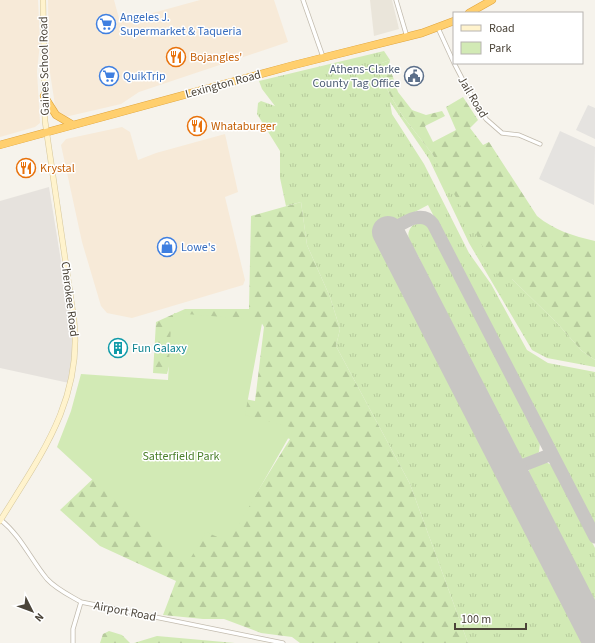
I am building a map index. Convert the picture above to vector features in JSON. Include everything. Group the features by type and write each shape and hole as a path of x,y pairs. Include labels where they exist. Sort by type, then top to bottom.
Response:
{"highway":[{"path":"471,12 492,0"},
{"name":"Lexington Road","path":"0,145 323,57 407,37 438,28 453,21"},
{"path":"44,96 56,115 73,125"}],"main road":[{"name":"Gaines School Road","path":"43,0 44,96 47,132"},
{"name":"Cherokee Road","path":"1,518 45,450 61,416 70,390 75,363 76,335 47,132"}],"street":[{"path":"303,0 323,57"},
{"path":"396,0 407,37"},
{"name":"Jail Road","path":"438,28 453,61"},
{"name":"Jail Road","path":"455,64 486,119 502,133 519,135 540,144"},
{"name":"Airport Road","path":"1,518 47,578 56,587 81,602 283,643"},
{"path":"72,643 73,629 81,602"}],"shaded area":[{"path":"0,0 38,0 40,43 37,71 40,123 35,127 0,137"},
{"path":"48,0 114,0 120,22 200,0 274,0 288,42 139,92 121,104 65,117 56,112 49,66"},
{"path":"370,0 392,0 399,29 374,36"},
{"path":"588,105 595,108 595,139 576,130"},
{"path":"122,127 130,132 138,160 156,153 225,134 238,192 225,197 245,280 243,285 132,318 107,313 101,306 82,242 61,145 66,139"},
{"path":"560,131 595,147 594,205 539,179"},
{"path":"49,187 72,329 73,346 69,383 0,368 0,201"}],"green space":[{"path":"384,51 390,60 376,65 390,95 402,115 433,155 512,279 557,323 582,351 595,360 595,367 547,358 532,350 469,243 429,159 390,102 392,114 424,164 469,253 491,284 527,350 548,363 595,372 595,529 428,205 373,234 392,272 400,279 588,643 468,643 410,484 336,346 340,329 330,297 307,245 301,202 286,206 280,178 280,151 257,114 258,103 261,101 275,106 262,89 259,81"},
{"path":"390,60 389,65 398,92 412,110 426,115 442,111 445,116 425,126 433,142 456,130 446,107 463,97 478,120 470,128 483,145 489,142 537,216 543,221 564,232 595,241 595,360 582,351 557,323 512,279 502,282 433,155 402,115 390,95 376,65"},
{"path":"301,202 307,245 330,297 340,329 336,346 410,484 468,643 300,643 292,637 261,633 224,619 203,619 163,615 176,581 100,546 60,510 97,475 204,530 228,539 290,439 243,423 245,399 255,401 264,327 261,322 173,351 167,374 153,373 156,322 185,309 249,309 251,216"},
{"path":"423,222 431,228 540,442 539,452 529,459 523,460 515,456 421,273 421,263 408,235 409,230 413,225"},
{"name":"Satterfield Park","path":"174,313 248,319 263,318 245,415 294,428 229,542 206,532 186,566 57,447 71,411 81,374 168,380 171,326"},
{"path":"546,462 553,466 595,548 595,609 528,480 527,474 532,467"},
{"path":"109,631 122,635 130,643 100,643 103,634"},
{"path":"157,636 235,643 134,643"}],"taxiway":[{"path":"388,232 411,219 428,219 433,224 595,537"},
{"path":"511,470 552,454"}],"runway":[{"path":"388,232 595,635"}],"place":[{"name":"Angeles J. Supermarket & Taqueria","path":"106,24"},
{"name":"Bojangles'","path":"176,57"},
{"name":"QuikTrip","path":"109,76"},
{"name":"Athens-Clarke County Tag Office","path":"414,76"},
{"name":"Whataburger","path":"197,126"},
{"name":"Krystal","path":"26,168"},
{"name":"Lowe's","path":"167,247"},
{"name":"Fun Galaxy","path":"118,348"}]}
